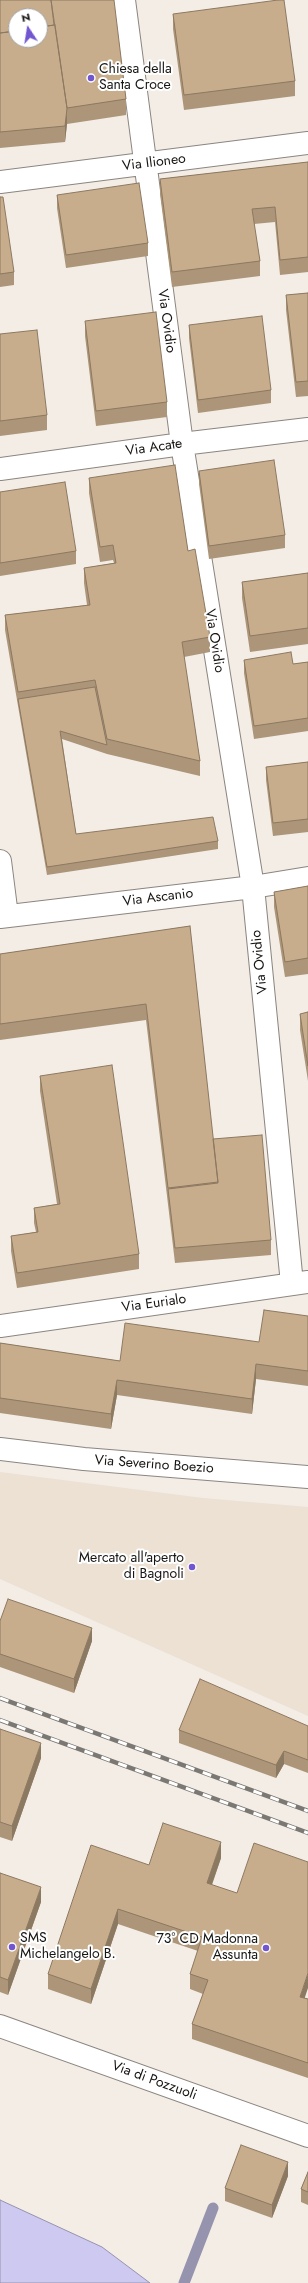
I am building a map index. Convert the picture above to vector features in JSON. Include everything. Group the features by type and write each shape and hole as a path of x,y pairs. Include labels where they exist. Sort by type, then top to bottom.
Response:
{"street":[{"name":"Via Ovidio","path":"124,0 182,444 253,887 300,1283"},
{"name":"Via Ilioneo","path":"0,182 145,165 308,143"},
{"name":"Via Acate","path":"0,469 182,444 308,429"},
{"path":"0,860 3,916"},
{"name":"Via Ascanio","path":"3,916 253,887 308,878"},
{"name":"Via Eurialo","path":"0,1326 300,1283"},
{"name":"Via Severino Boezio","path":"0,1449 84,1459 308,1476"},
{"name":"Via di Pozzuoli","path":"0,2026 308,2136"}],"shaded area":[{"name":"Mercato all'aperto di Bagnoli","path":"0,1472 203,1498 308,1507 308,1716 0,1579"},
{"path":"0,2200 102,2247 150,2283 0,2283"}],"building":[{"path":"0,0 51,0 54,25 48,26 48,8 8,8 8,32 0,33"},
{"name":"Chiesa della Santa Croce","path":"51,0 114,0 126,99 67,108"},
{"path":"284,0 295,81 184,95 173,14"},
{"path":"55,25 67,108 65,126 0,132 0,33 8,32 8,48 48,48 48,26"},
{"path":"308,162 308,257 280,260 275,207 252,209 260,261 172,272 160,179"},
{"path":"139,183 148,243 66,255 57,195"},
{"path":"0,197 3,197 14,272 0,274"},
{"path":"308,293 308,381 296,382 286,295"},
{"path":"156,312 167,402 96,411 85,321"},
{"path":"262,316 271,390 198,400 189,325"},
{"path":"37,330 47,415 0,421 0,334"},
{"path":"274,460 285,535 209,546 199,471"},
{"path":"175,465 188,551 195,549 210,637 182,642 200,761 107,739 95,680 18,692 5,615 90,605 84,568 116,563 113,545 100,547 89,478"},
{"path":"65,482 76,551 0,563 0,492"},
{"path":"308,573 308,628 250,636 242,582"},
{"path":"291,652 293,664 308,662 308,718 254,726 244,660"},
{"path":"95,687 107,745 60,731 76,834 213,817 218,841 47,867 18,699"},
{"path":"308,762 308,819 273,823 266,767"},
{"path":"308,886 308,958 285,962 274,892"},
{"path":"190,926 218,1182 168,1188 146,1004 0,1024 0,954"},
{"path":"308,1012 308,1066 300,1014"},
{"path":"112,1065 139,1254 17,1273 11,1236 38,1232 34,1208 60,1204 40,1076"},
{"path":"262,1135 271,1240 175,1248 168,1189 218,1183 213,1139"},
{"path":"264,1310 308,1316 308,1371 256,1364 252,1399 117,1380 111,1414 0,1398 0,1343 120,1361 125,1323 259,1342"},
{"path":"8,1599 92,1628 74,1679 0,1654 0,1621"},
{"path":"200,1679 308,1726 308,1760 284,1751 276,1765 179,1730"},
{"path":"0,1729 41,1743 12,1826 0,1822"},
{"path":"163,1823 221,1842 207,1883 237,1893 254,1843 308,1862 308,1973 300,1997 308,1999 308,2063 192,2024 208,1980 190,1974 202,1937 118,1909 91,1989 48,1974 91,1845 149,1865"},
{"name":"SMS Michelangelo B.","path":"0,1873 41,1887 8,1980 0,1977"},
{"path":"241,2145 288,2162 272,2205 225,2188"},
{"path":"308,2172 308,2192 301,2189"}],"waterway":[{"path":"184,2283 213,2208"}],"railway":[{"path":"0,1698 308,1811"},
{"path":"0,1720 308,1833"}],"place":[{"name":"Chiesa della Santa Croce","path":"91,78"},
{"name":"Mercato all'aperto di Bagnoli","path":"192,1567"},
{"name":"SMS Michelangelo B.","path":"12,1947"},
{"name":"73° CD Madonna Assunta","path":"266,1948"}]}
